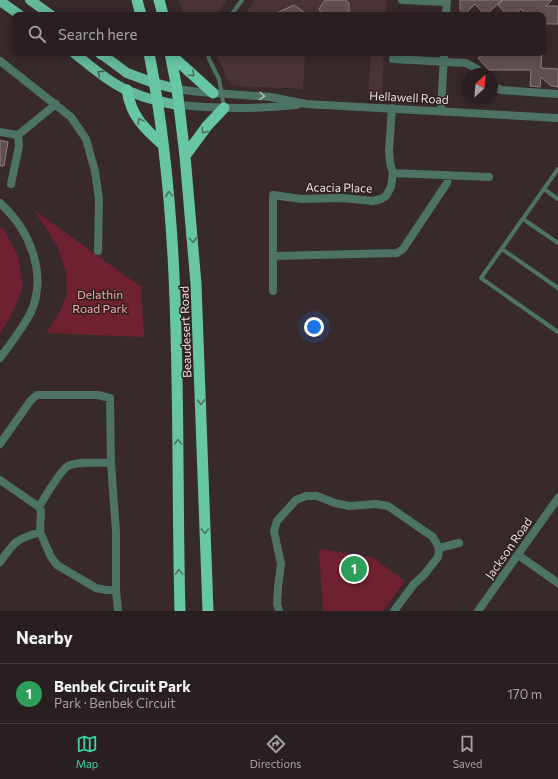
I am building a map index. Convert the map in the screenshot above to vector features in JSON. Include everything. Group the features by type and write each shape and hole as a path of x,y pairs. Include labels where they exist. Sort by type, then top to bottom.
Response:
{"highway":[{"path":"137,0 139,12"},
{"path":"160,0 162,12"},
{"name":"Beaudesert Road","path":"150,56 169,192 176,303 180,611"},
{"name":"Beaudesert Road","path":"170,56 190,201 196,297 208,611"},
{"path":"172,56 218,94"},
{"path":"127,90 130,105 144,128 163,145"},
{"path":"185,156 207,126 224,108"}],"main road":[{"path":"30,0 47,12"},
{"path":"0,1 16,12"},
{"path":"78,56 101,74 135,94 157,101 178,104"},
{"path":"106,56 127,73 176,89"}],"street":[{"path":"402,0 446,1 446,12"},
{"path":"441,111 444,57"},
{"path":"393,59 444,57 466,63 475,68"},
{"path":"0,61 71,117 86,139 96,171 99,199 98,251"},
{"name":"Hellawell Road","path":"176,89 218,94 271,97 306,104 558,118"},
{"path":"498,89 558,94"},
{"path":"0,132 18,135 56,104"},
{"name":"Hellawell Road","path":"178,104 224,108 268,108 306,104"},
{"name":"Acacia Place","path":"273,256 273,195 301,199 342,198 373,201 386,196 391,187 392,173 389,151 392,108"},
{"path":"11,184 19,146 18,135"},
{"path":"392,173 489,177"},
{"path":"272,291 273,256 397,253 403,249 447,183 448,175"},
{"path":"0,203 16,221 26,236 36,267 37,282 31,312 19,332 0,358"},
{"path":"0,444 31,400 37,395 98,395 110,398 116,532 116,590 118,611"},
{"path":"39,507 63,471 69,466 76,464 112,463"},
{"path":"0,480 39,507 41,511 40,532 51,557 57,565 96,588 116,590"},
{"path":"279,611 277,604 281,564 274,531 277,521 296,500 306,496 316,496 336,504 349,506 376,504 388,506 433,537 439,548 438,557 424,575 414,584 394,611"},
{"name":"Jackson Road","path":"478,611 558,498"},
{"path":"0,562 12,545 20,538 40,532"},
{"path":"439,548 459,543"},
{"path":"518,555 558,583"}],"lane":[{"path":"233,12 242,0"},
{"path":"208,56 219,79 218,94 224,108"},
{"path":"558,169 481,278 558,332"},
{"path":"544,189 558,199"},
{"path":"523,219 558,243"},
{"path":"502,249 558,288"}],"shaded area":[{"path":"179,0 227,0 219,12 183,12"},
{"path":"254,0 387,0 386,12 246,12"},
{"path":"217,56 305,56 303,89 234,86 227,79"},
{"path":"371,56 384,56 382,95 368,93"}],"green space":[{"name":"Delathin Road Park","path":"34,210 141,287 144,337 46,333 58,316 67,294 66,273 58,247"},
{"path":"0,227 5,231 18,256 23,287 12,314 0,333"},
{"path":"319,549 372,557 405,581 383,611 323,611"}],"building":[{"path":"325,0 345,0 349,3 349,12 320,12 319,9"},
{"path":"460,0 502,0 489,12 482,12 475,4 467,12 462,12 460,10"},
{"path":"503,0 552,0 546,6 558,6 558,24 546,24 546,12 524,12 521,9 518,12 504,12 498,5"},
{"path":"294,5 304,12 279,12"},
{"path":"480,56 542,56 541,68 558,69 558,87 551,86 541,77 540,87 530,86 531,70 498,70 498,68 487,68 478,58"},
{"path":"0,140 8,142 4,166 0,166"}],"place":[{"name":"Benbek Circuit Park","path":"354,569"}]}
